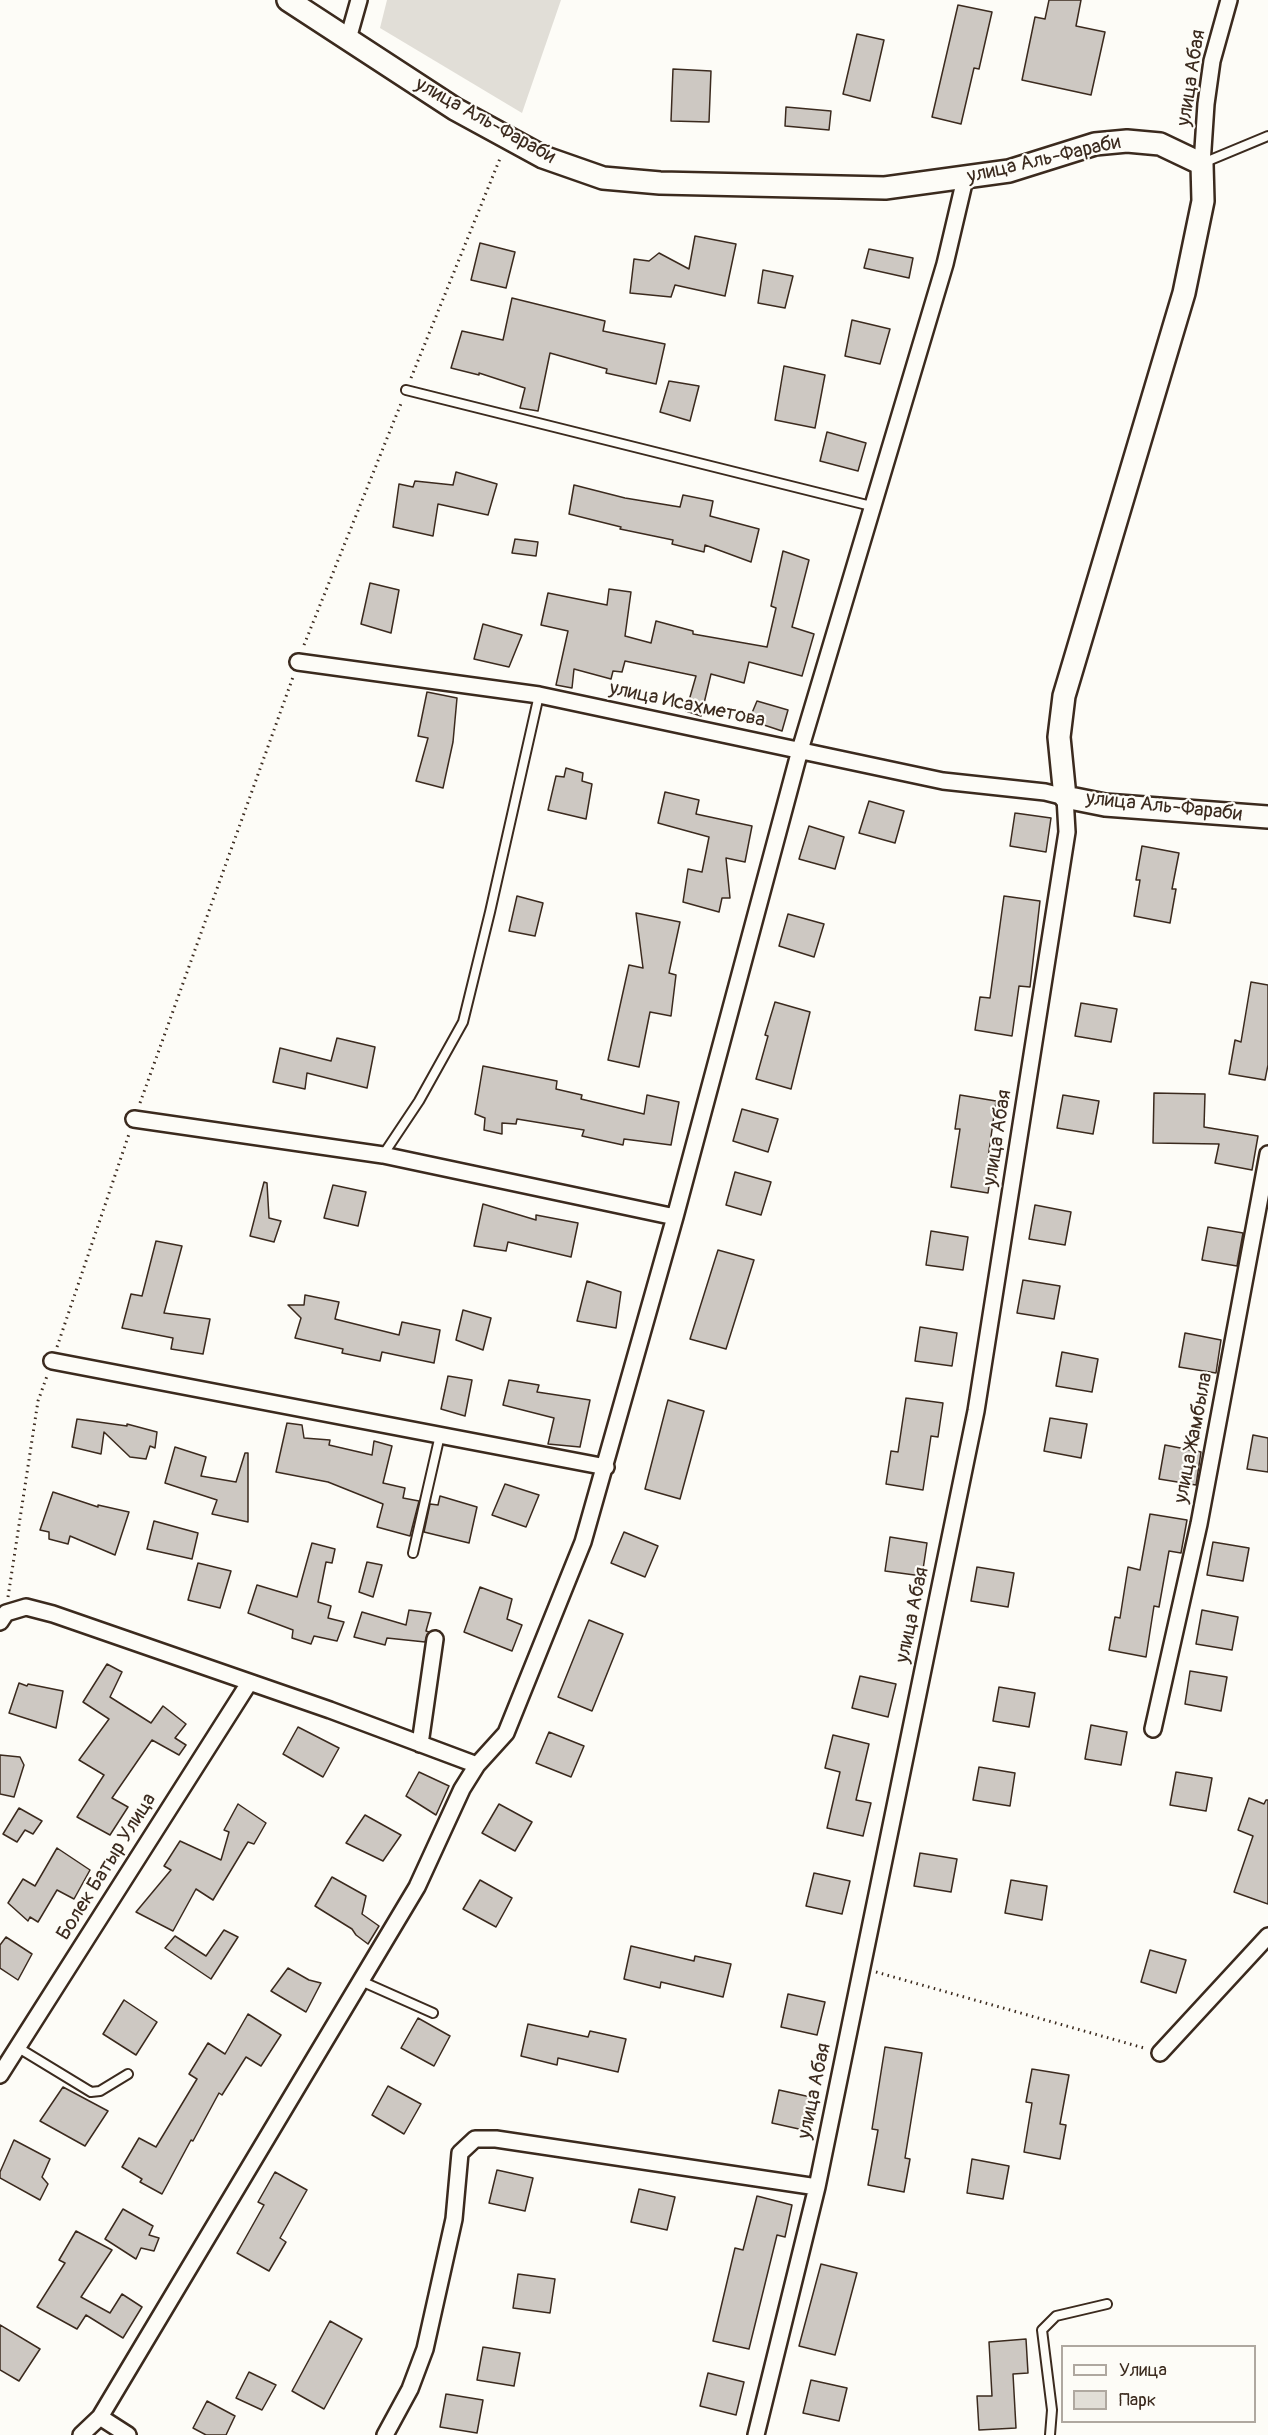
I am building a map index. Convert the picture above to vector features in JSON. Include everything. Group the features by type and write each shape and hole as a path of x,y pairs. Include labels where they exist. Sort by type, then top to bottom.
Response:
{"street":[{"name":"улица Аль-Фараби","path":"288,0 455,109 543,157 603,178 660,183 885,188 965,179 1008,171 1095,144 1127,141 1160,144 1202,164 1202,210 1184,293 1064,696 1059,737 1065,797 1105,805 1268,817"},
{"path":"348,39 359,0"},
{"name":"улица Абая","path":"1202,164 1206,104 1212,61 1229,0"},
{"path":"81,2435 100,2417 417,1887 462,1789 477,1765 506,1733 583,1542 675,1216 800,750 945,264 965,179"},
{"name":"улица Исахметова","path":"298,662 539,695 944,781 1045,792 1065,797"},
{"name":"улица Абая","path":"756,2435 817,2187 976,1411 1067,832 1065,797"},
{"path":"134,1119 383,1155 675,1216"},
{"name":"улица Жамбыла","path":"1153,1729 1199,1524 1268,1154"},
{"path":"52,1361 606,1467"},
{"path":"3,1618 26,1607 53,1614 330,1710 477,1765"},
{"path":"420,1744 435,1639"},
{"name":"Болек Батыр Улица","path":"0,2075 249,1683"},
{"path":"1160,2053 1268,1936"},
{"path":"385,2435 410,2389 425,2349 454,2219 460,2153 475,2139 496,2139 817,2187"},
{"path":"100,2417 128,2435"}],"lane":[{"path":"1202,164 1268,136"},
{"path":"406,390 871,506"},
{"path":"383,1155 419,1101 463,1022 539,695"},
{"path":"413,1554 440,1436"},
{"path":"361,1981 433,2013"},
{"path":"17,2047 91,2091 100,2091 128,2074"},
{"path":"1050,2435 1052,2410 1042,2330 1056,2316 1107,2304"}],"path":[{"path":"3,1618 38,1401 134,1119 298,662 508,138"},
{"path":"862,1968 1160,2053"}],"green space":[{"path":"387,0 561,0 522,113 380,28"}],"building":[{"path":"1049,0 1081,0 1076,26 1105,32 1091,95 1022,80 1035,17 1045,19"},
{"path":"958,5 992,12 979,69 974,68 961,124 932,117"},
{"path":"857,34 884,40 870,101 843,94"},
{"path":"673,69 711,71 709,122 671,121"},
{"path":"786,107 831,111 829,130 785,126"},
{"path":"695,236 736,244 725,296 675,285 671,297 630,293 634,259 649,261 659,253 689,269"},
{"path":"480,243 515,252 506,288 471,280"},
{"path":"869,249 913,258 909,278 864,268"},
{"path":"763,270 793,276 785,308 758,303"},
{"path":"512,298 605,321 603,331 665,344 656,384 606,373 607,369 550,353 538,411 520,408 525,388 479,373 479,375 451,368 462,331 503,340"},
{"path":"852,320 890,329 880,364 845,356"},
{"path":"784,366 825,375 815,428 775,420"},
{"path":"669,381 699,386 690,421 660,412"},
{"path":"827,432 866,443 858,471 820,461"},
{"path":"456,472 497,484 488,515 438,504 433,536 393,527 399,484 413,487 415,481 453,485"},
{"path":"574,485 625,498 680,507 683,495 713,501 710,516 759,529 751,562 705,545 704,552 672,544 673,540 620,529 621,527 569,514"},
{"path":"515,539 538,542 536,556 512,553"},
{"path":"783,551 809,560 792,627 814,634 802,676 749,662 744,683 711,674 701,716 686,711 696,676 625,661 622,672 613,671 611,679 574,669 572,688 556,685 568,631 541,625 548,593 607,605 609,589 631,592 625,636 651,643 656,621 693,631 693,634 767,647 776,608 771,606"},
{"path":"370,583 399,590 391,633 361,624"},
{"path":"483,624 522,635 509,667 474,659"},
{"path":"427,692 457,698 453,742 443,788 416,781 428,738 418,736"},
{"path":"757,701 788,710 782,731 749,720"},
{"path":"566,768 583,773 582,781 592,784 586,819 548,810 556,776 564,777"},
{"path":"665,792 699,800 696,814 752,826 745,862 726,858 730,898 722,898 719,912 683,902 688,869 702,872 709,837 658,823"},
{"path":"869,801 904,811 895,843 859,833"},
{"path":"1015,813 1051,818 1046,852 1010,846"},
{"path":"809,826 844,837 835,869 799,859"},
{"path":"1142,846 1179,853 1172,889 1176,889 1170,923 1134,916 1140,880 1136,880"},
{"path":"517,896 543,903 535,936 509,931"},
{"path":"1004,896 1040,901 1030,987 1019,986 1012,1036 975,1030 980,997 990,998"},
{"path":"636,913 680,922 669,973 676,975 671,1016 650,1012 639,1067 608,1060 629,965 643,968"},
{"path":"788,914 824,924 814,957 779,946"},
{"path":"1251,982 1268,985 1268,1065 1265,1080 1229,1074 1235,1040 1241,1042"},
{"path":"775,1002 810,1012 791,1089 756,1079 768,1036 765,1035"},
{"path":"1081,1003 1117,1009 1111,1042 1075,1036"},
{"path":"337,1038 375,1047 367,1088 307,1073 305,1089 273,1082 280,1048 331,1061"},
{"path":"483,1066 557,1081 556,1089 582,1095 581,1099 644,1114 647,1095 679,1102 671,1145 624,1139 623,1145 582,1136 584,1130 517,1119 516,1124 502,1123 502,1134 484,1130 485,1118 475,1114"},
{"path":"1154,1093 1205,1094 1204,1127 1258,1136 1252,1170 1215,1163 1219,1144 1153,1143"},
{"path":"960,1095 996,1101 988,1158 993,1159 988,1193 951,1187 960,1129 955,1129"},
{"path":"1063,1095 1099,1101 1093,1134 1057,1128"},
{"path":"742,1109 778,1119 768,1152 733,1141"},
{"path":"735,1172 771,1182 761,1215 726,1205"},
{"path":"264,1182 267,1183 269,1218 281,1221 274,1242 250,1236"},
{"path":"333,1185 366,1192 358,1226 324,1218"},
{"path":"483,1204 536,1220 536,1215 578,1223 571,1257 508,1242 506,1251 474,1246"},
{"path":"1035,1205 1071,1212 1065,1245 1029,1239"},
{"path":"1208,1227 1243,1233 1237,1266 1202,1260"},
{"path":"931,1231 968,1237 963,1270 926,1265"},
{"path":"156,1241 182,1246 164,1313 210,1319 203,1354 171,1349 173,1338 122,1328 131,1294 142,1296"},
{"path":"718,1250 754,1260 726,1349 690,1339"},
{"path":"1023,1280 1060,1286 1054,1319 1017,1313"},
{"path":"587,1281 621,1292 616,1328 577,1321"},
{"path":"305,1295 339,1302 335,1319 399,1335 402,1322 440,1330 434,1363 382,1352 380,1361 342,1353 343,1349 295,1338 301,1318 288,1305 304,1305"},
{"path":"463,1310 491,1318 483,1350 456,1340"},
{"path":"920,1327 957,1333 952,1366 915,1361"},
{"path":"1185,1333 1221,1340 1216,1373 1179,1367"},
{"path":"1062,1352 1098,1359 1092,1392 1056,1386"},
{"path":"448,1376 472,1380 465,1416 441,1409"},
{"path":"509,1380 539,1385 537,1392 590,1400 580,1447 548,1444 554,1418 503,1405"},
{"path":"906,1398 943,1403 938,1437 931,1436 923,1490 886,1484 891,1451 898,1452"},
{"path":"668,1400 704,1411 680,1499 645,1489"},
{"path":"1050,1418 1087,1424 1081,1458 1044,1451"},
{"path":"77,1419 127,1426 127,1424 157,1432 155,1448 150,1446 146,1459 130,1457 104,1432 101,1454 72,1447"},
{"path":"287,1423 302,1425 304,1438 330,1440 329,1445 372,1455 374,1441 392,1446 383,1483 405,1488 403,1498 419,1501 410,1536 377,1527 383,1504 328,1482 276,1472"},
{"path":"1253,1435 1268,1438 1268,1472 1247,1469"},
{"path":"1165,1445 1201,1452 1196,1485 1159,1479"},
{"path":"175,1447 206,1457 201,1476 236,1482 245,1453 248,1453 248,1522 212,1514 217,1500 165,1483"},
{"path":"505,1484 539,1495 526,1527 492,1515"},
{"path":"53,1492 98,1507 98,1505 129,1512 115,1555 70,1536 68,1544 49,1539 49,1532 40,1530"},
{"path":"440,1496 477,1507 469,1543 424,1532 430,1504 438,1505"},
{"path":"1150,1514 1187,1520 1181,1553 1169,1551 1159,1607 1154,1606 1146,1657 1109,1650 1115,1617 1120,1618 1128,1567 1140,1570"},
{"path":"154,1521 198,1533 192,1559 147,1549"},
{"path":"624,1532 658,1546 645,1577 611,1563"},
{"path":"890,1537 927,1543 922,1576 885,1571"},
{"path":"1213,1542 1249,1548 1243,1581 1207,1575"},
{"path":"312,1543 335,1549 332,1563 326,1562 318,1602 331,1606 328,1618 344,1622 337,1641 314,1636 311,1644 292,1638 293,1630 248,1613 257,1585 297,1597"},
{"path":"367,1562 382,1565 373,1597 359,1592"},
{"path":"198,1563 231,1571 220,1608 188,1600"},
{"path":"977,1567 1014,1573 1008,1607 971,1601"},
{"path":"480,1587 512,1599 507,1619 522,1625 512,1651 464,1632"},
{"path":"409,1610 431,1613 426,1631 429,1632 425,1642 387,1638 385,1645 354,1637 362,1612 406,1625"},
{"path":"1202,1610 1238,1617 1232,1650 1196,1644"},
{"path":"589,1620 623,1634 592,1711 558,1697"},
{"path":"107,1664 122,1672 110,1697 151,1723 163,1706 186,1724 175,1738 186,1745 179,1755 152,1740 112,1798 128,1807 110,1835 77,1817 104,1775 79,1760 109,1719 83,1702"},
{"path":"1190,1671 1227,1677 1221,1711 1185,1704"},
{"path":"860,1676 896,1684 888,1717 852,1708"},
{"path":"19,1683 63,1691 56,1728 9,1713"},
{"path":"999,1687 1035,1693 1029,1727 993,1721"},
{"path":"1091,1725 1127,1732 1121,1765 1085,1759"},
{"path":"298,1727 339,1748 323,1777 283,1754"},
{"path":"549,1732 584,1746 571,1777 536,1763"},
{"path":"833,1735 869,1744 856,1800 871,1803 863,1836 827,1828 840,1772 825,1768"},
{"path":"0,1755 20,1757 24,1765 14,1797 0,1794"},
{"path":"979,1767 1015,1773 1010,1806 973,1800"},
{"path":"419,1772 449,1786 436,1815 406,1796"},
{"path":"1176,1772 1212,1778 1206,1811 1170,1805"},
{"path":"1249,1798 1264,1804 1268,1800 1268,1904 1234,1892 1253,1836 1238,1830"},
{"path":"238,1804 266,1823 254,1844 248,1842 213,1900 196,1889 173,1931 136,1912 171,1870 164,1866 180,1841 221,1860 229,1832 224,1830"},
{"path":"499,1804 532,1822 515,1851 482,1833"},
{"path":"19,1808 42,1821 33,1834 25,1830 17,1842 3,1834"},
{"path":"365,1815 401,1835 383,1861 346,1843"},
{"path":"57,1848 90,1870 74,1899 57,1890 38,1922 30,1917 28,1921 8,1903 23,1879 35,1886"},
{"path":"920,1853 957,1859 951,1892 914,1886"},
{"path":"814,1873 850,1881 842,1914 806,1906"},
{"path":"332,1877 366,1896 362,1914 379,1926 368,1944 352,1929 315,1906"},
{"path":"480,1880 512,1898 496,1927 463,1909"},
{"path":"1011,1880 1047,1886 1042,1920 1005,1913"},
{"path":"224,1930 238,1937 211,1979 165,1948 175,1936 206,1956"},
{"path":"6,1937 32,1954 18,1980 0,1968 0,1945"},
{"path":"631,1946 694,1961 695,1956 731,1964 723,1997 661,1982 660,1988 624,1979"},
{"path":"1150,1950 1186,1960 1176,1993 1141,1982"},
{"path":"288,1968 309,1980 321,1983 306,2012 271,1991"},
{"path":"788,1994 825,2002 817,2035 781,2027"},
{"path":"124,2000 157,2022 136,2055 103,2034"},
{"path":"248,2014 281,2035 261,2066 246,2057 222,2095 219,2093 162,2194 140,2182 142,2179 122,2167 139,2138 156,2147 197,2079 189,2074 208,2043 225,2054"},
{"path":"418,2018 450,2036 434,2066 401,2048"},
{"path":"528,2024 588,2037 590,2031 626,2039 618,2072 558,2058 557,2065 521,2056"},
{"path":"885,2047 922,2053 905,2158 910,2159 904,2192 868,2185 878,2130 872,2129"},
{"path":"1032,2069 1069,2075 1060,2124 1066,2125 1060,2159 1024,2152 1032,2103 1026,2102"},
{"path":"388,2086 421,2104 404,2134 372,2115"},
{"path":"63,2087 108,2111 85,2146 40,2121"},
{"path":"779,2090 815,2098 808,2131 772,2123"},
{"path":"14,2140 50,2159 42,2177 48,2184 40,2200 0,2178 0,2172"},
{"path":"972,2159 1009,2166 1003,2199 967,2193"},
{"path":"497,2170 533,2178 525,2211 489,2203"},
{"path":"275,2172 307,2190 280,2238 286,2242 269,2271 237,2253 264,2205 258,2202"},
{"path":"639,2189 675,2197 667,2230 631,2222"},
{"path":"757,2196 792,2205 785,2237 777,2235 749,2349 713,2341 735,2248 743,2250"},
{"path":"123,2209 153,2226 149,2235 159,2238 154,2251 141,2248 136,2259 105,2239"},
{"path":"76,2231 112,2250 81,2297 110,2313 122,2294 142,2307 123,2338 86,2315 77,2329 37,2307 65,2263 59,2260"},
{"path":"821,2264 857,2273 835,2355 799,2346"},
{"path":"518,2274 555,2279 550,2313 513,2308"},
{"path":"330,2321 362,2339 324,2409 292,2391"},
{"path":"0,2325 40,2349 19,2381 0,2370"},
{"path":"1026,2339 1028,2373 1013,2374 1016,2428 979,2430 977,2396 992,2396 989,2342"},
{"path":"483,2347 520,2353 514,2386 477,2380"},
{"path":"249,2372 276,2385 262,2410 236,2398"},
{"path":"708,2373 744,2382 736,2415 700,2406"},
{"path":"811,2380 847,2388 839,2421 803,2413"},
{"path":"446,2394 483,2400 477,2433 440,2427"},
{"path":"207,2401 235,2416 226,2435 206,2435 193,2428"}]}
